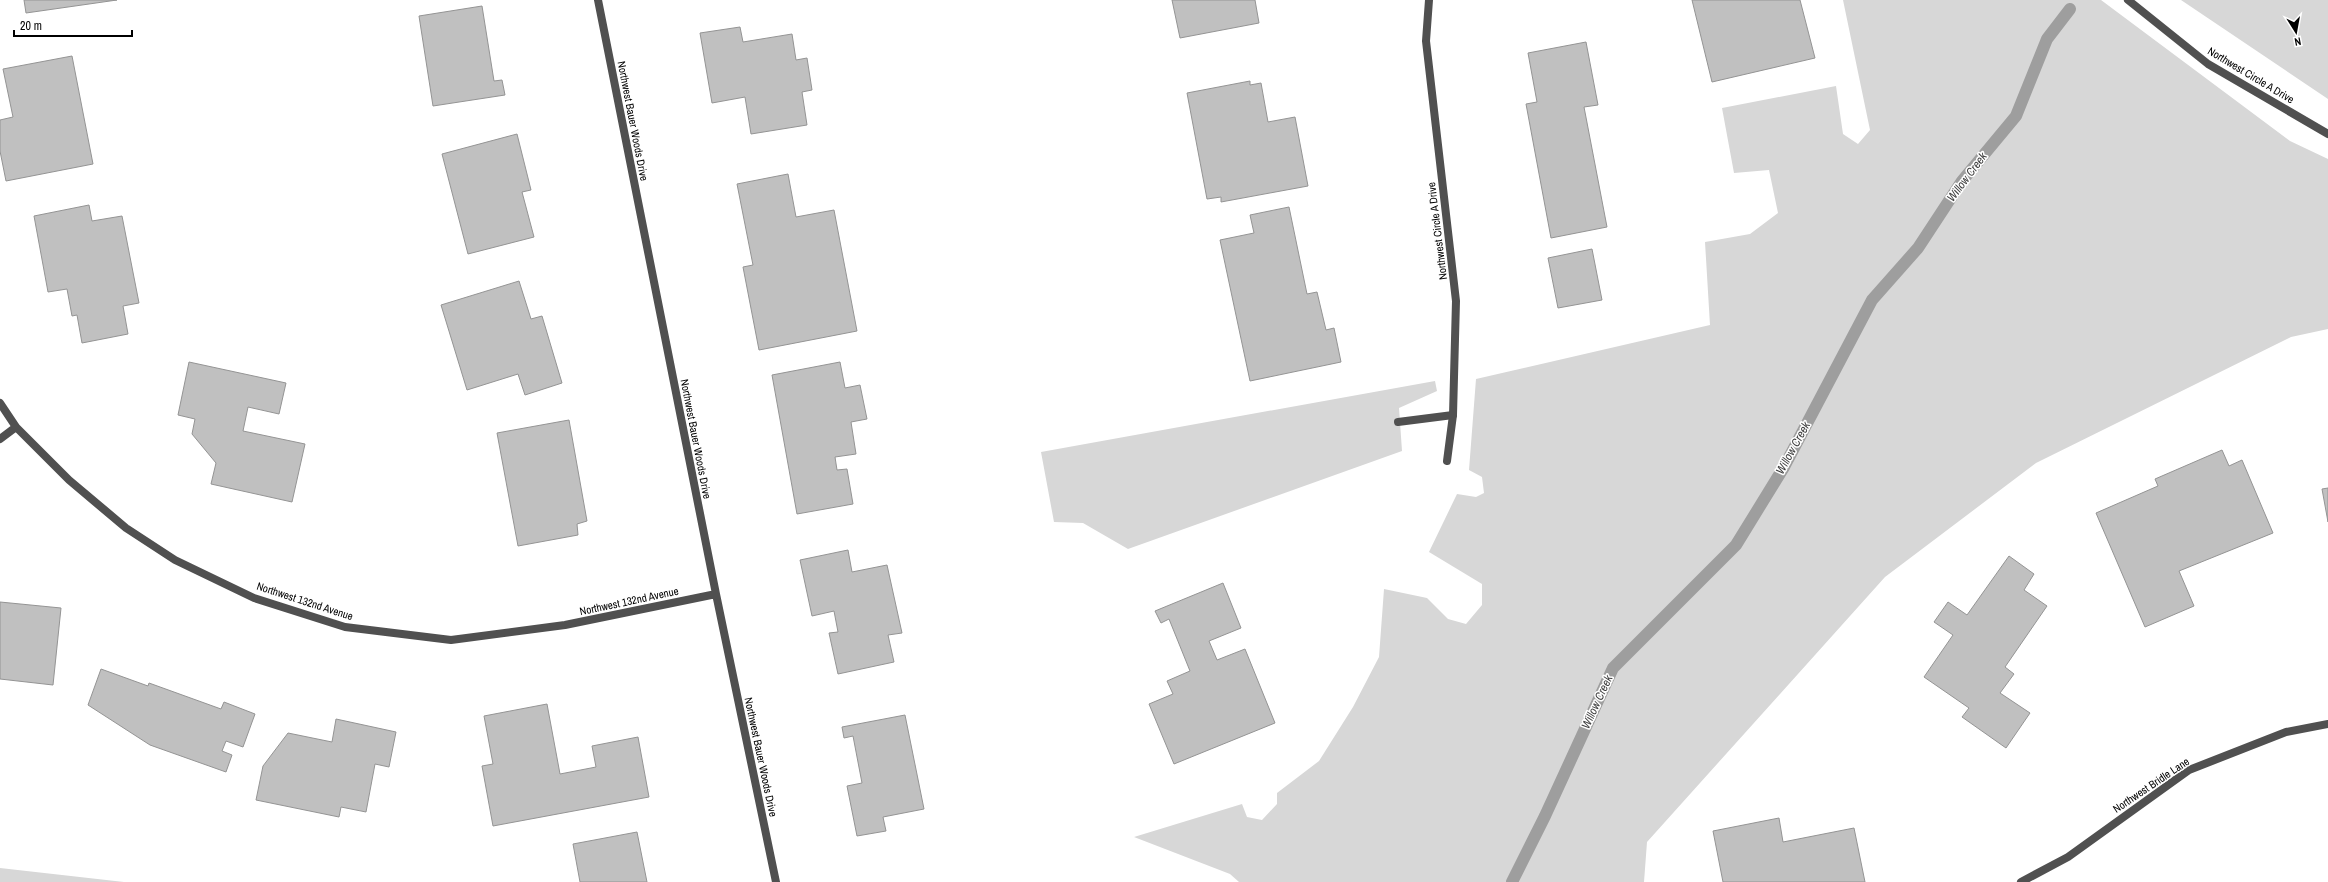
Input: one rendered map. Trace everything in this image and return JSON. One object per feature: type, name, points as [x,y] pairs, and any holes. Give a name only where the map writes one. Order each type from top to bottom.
[{"type":"street","name":"Northwest Bauer Woods Drive","points":[[598,0],[716,594],[776,882]]},
{"type":"street","name":"Northwest Circle A Drive","points":[[1430,0],[1426,41],[1456,301],[1453,415],[1447,460]]},
{"type":"street","name":"Northwest Circle A Drive","points":[[2128,0],[2208,64],[2328,134]]},
{"type":"street","name":"Northwest 132nd Avenue","points":[[0,403],[16,427],[69,480],[120,524],[175,560],[254,598],[345,627],[451,640],[565,625],[716,594]]},
{"type":"street","points":[[1398,422],[1453,415]]},
{"type":"street","points":[[0,439],[16,427]]},
{"type":"street","name":"Northwest Bridle Lane","points":[[2021,882],[2068,857],[2189,770],[2286,732],[2328,724]]},
{"type":"shaded area","points":[[1843,0],[2101,0],[2290,141],[2328,159],[2328,329],[2291,337],[2036,463],[1885,577],[1647,842],[1644,882],[1239,882],[1230,874],[1134,837],[1242,804],[1247,817],[1262,820],[1277,804],[1277,793],[1319,761],[1353,707],[1379,657],[1384,589],[1427,598],[1448,619],[1466,624],[1482,605],[1482,584],[1429,552],[1457,494],[1476,497],[1484,493],[1482,477],[1469,470],[1476,379],[1710,325],[1705,242],[1750,234],[1778,213],[1769,170],[1734,173],[1722,108],[1836,86],[1843,134],[1858,144],[1870,130]]},
{"type":"shaded area","points":[[2181,0],[2328,0],[2328,99]]},
{"type":"shaded area","points":[[1435,381],[1437,391],[1399,408],[1402,451],[1128,549],[1083,523],[1054,522],[1041,452]]},
{"type":"shaded area","points":[[0,868],[124,882],[0,882]]},
{"type":"building","points":[[24,0],[117,0],[26,13]]},
{"type":"building","points":[[1172,0],[1255,0],[1259,23],[1180,38]]},
{"type":"building","points":[[1692,0],[1800,0],[1815,58],[1712,82]]},
{"type":"building","points":[[482,6],[494,81],[502,80],[505,95],[433,106],[419,16]]},
{"type":"building","points":[[740,27],[743,42],[792,34],[796,60],[807,58],[812,90],[802,92],[807,125],[751,134],[745,97],[712,103],[700,33]]},
{"type":"building","points":[[1586,42],[1598,105],[1584,107],[1607,227],[1551,238],[1526,104],[1537,102],[1528,53]]},
{"type":"building","points":[[72,56],[93,164],[6,181],[0,151],[0,120],[13,117],[3,69]]},
{"type":"building","points":[[1250,81],[1250,85],[1261,83],[1268,122],[1295,117],[1308,186],[1221,202],[1221,197],[1207,199],[1187,93]]},
{"type":"building","points":[[517,134],[531,190],[522,192],[534,237],[468,254],[442,154]]},
{"type":"building","points":[[788,174],[796,217],[834,210],[857,331],[759,350],[743,267],[753,265],[737,184]]},
{"type":"building","points":[[89,205],[92,221],[122,216],[139,303],[123,306],[128,334],[82,343],[77,315],[72,316],[67,289],[48,292],[34,216]]},
{"type":"building","points":[[1289,207],[1307,294],[1317,292],[1326,330],[1334,328],[1341,362],[1250,381],[1220,240],[1254,233],[1250,215]]},
{"type":"building","points":[[1592,249],[1602,300],[1558,308],[1548,258]]},
{"type":"building","points":[[519,281],[531,319],[542,316],[562,383],[525,395],[518,374],[467,390],[441,305]]},
{"type":"building","points":[[189,362],[286,383],[279,414],[248,407],[243,431],[305,444],[292,502],[211,484],[216,463],[192,434],[195,419],[178,415]]},
{"type":"building","points":[[840,362],[845,388],[860,385],[867,419],[851,422],[856,454],[835,457],[837,470],[847,469],[853,504],[797,514],[772,375]]},
{"type":"building","points":[[569,420],[587,521],[577,524],[578,535],[518,546],[497,433]]},
{"type":"building","points":[[2222,450],[2229,466],[2242,460],[2273,533],[2179,571],[2194,606],[2145,627],[2096,513],[2158,486],[2155,479]]},
{"type":"building","points":[[2328,488],[2328,522],[2322,489]]},
{"type":"building","points":[[848,550],[852,572],[887,565],[902,633],[888,635],[894,662],[838,674],[829,633],[838,632],[834,611],[812,616],[800,560]]},
{"type":"building","points":[[2009,556],[2034,574],[2024,590],[2047,606],[2005,667],[2014,674],[2000,693],[2030,713],[2006,748],[1962,717],[1969,708],[1924,677],[1953,635],[1934,622],[1948,602],[1967,615]]},
{"type":"building","points":[[1223,583],[1241,628],[1209,641],[1217,660],[1245,649],[1275,723],[1174,764],[1149,704],[1173,694],[1167,681],[1190,671],[1169,619],[1161,623],[1155,611]]},
{"type":"building","points":[[0,602],[61,608],[53,685],[0,679]]},
{"type":"building","points":[[101,669],[148,686],[149,683],[221,709],[224,702],[255,714],[243,747],[226,741],[222,751],[232,755],[226,772],[150,745],[88,705]]},
{"type":"building","points":[[547,704],[560,774],[596,767],[592,746],[638,737],[649,797],[493,826],[482,766],[493,764],[484,716]]},
{"type":"building","points":[[905,715],[924,809],[883,817],[886,831],[857,836],[847,786],[862,783],[853,736],[844,738],[842,727]]},
{"type":"building","points":[[336,719],[396,732],[389,767],[375,764],[366,812],[341,807],[339,817],[256,800],[263,766],[288,733],[332,742]]},
{"type":"building","points":[[1779,818],[1783,842],[1854,828],[1865,882],[1723,882],[1713,831]]},
{"type":"building","points":[[637,832],[647,882],[580,882],[573,844]]},
{"type":"waterway","name":"Willow Creek","points":[[1512,882],[1545,816],[1613,668],[1736,545],[1784,467],[1872,300],[1918,248],[1962,181],[2016,116],[2047,39],[2070,9]]}]
